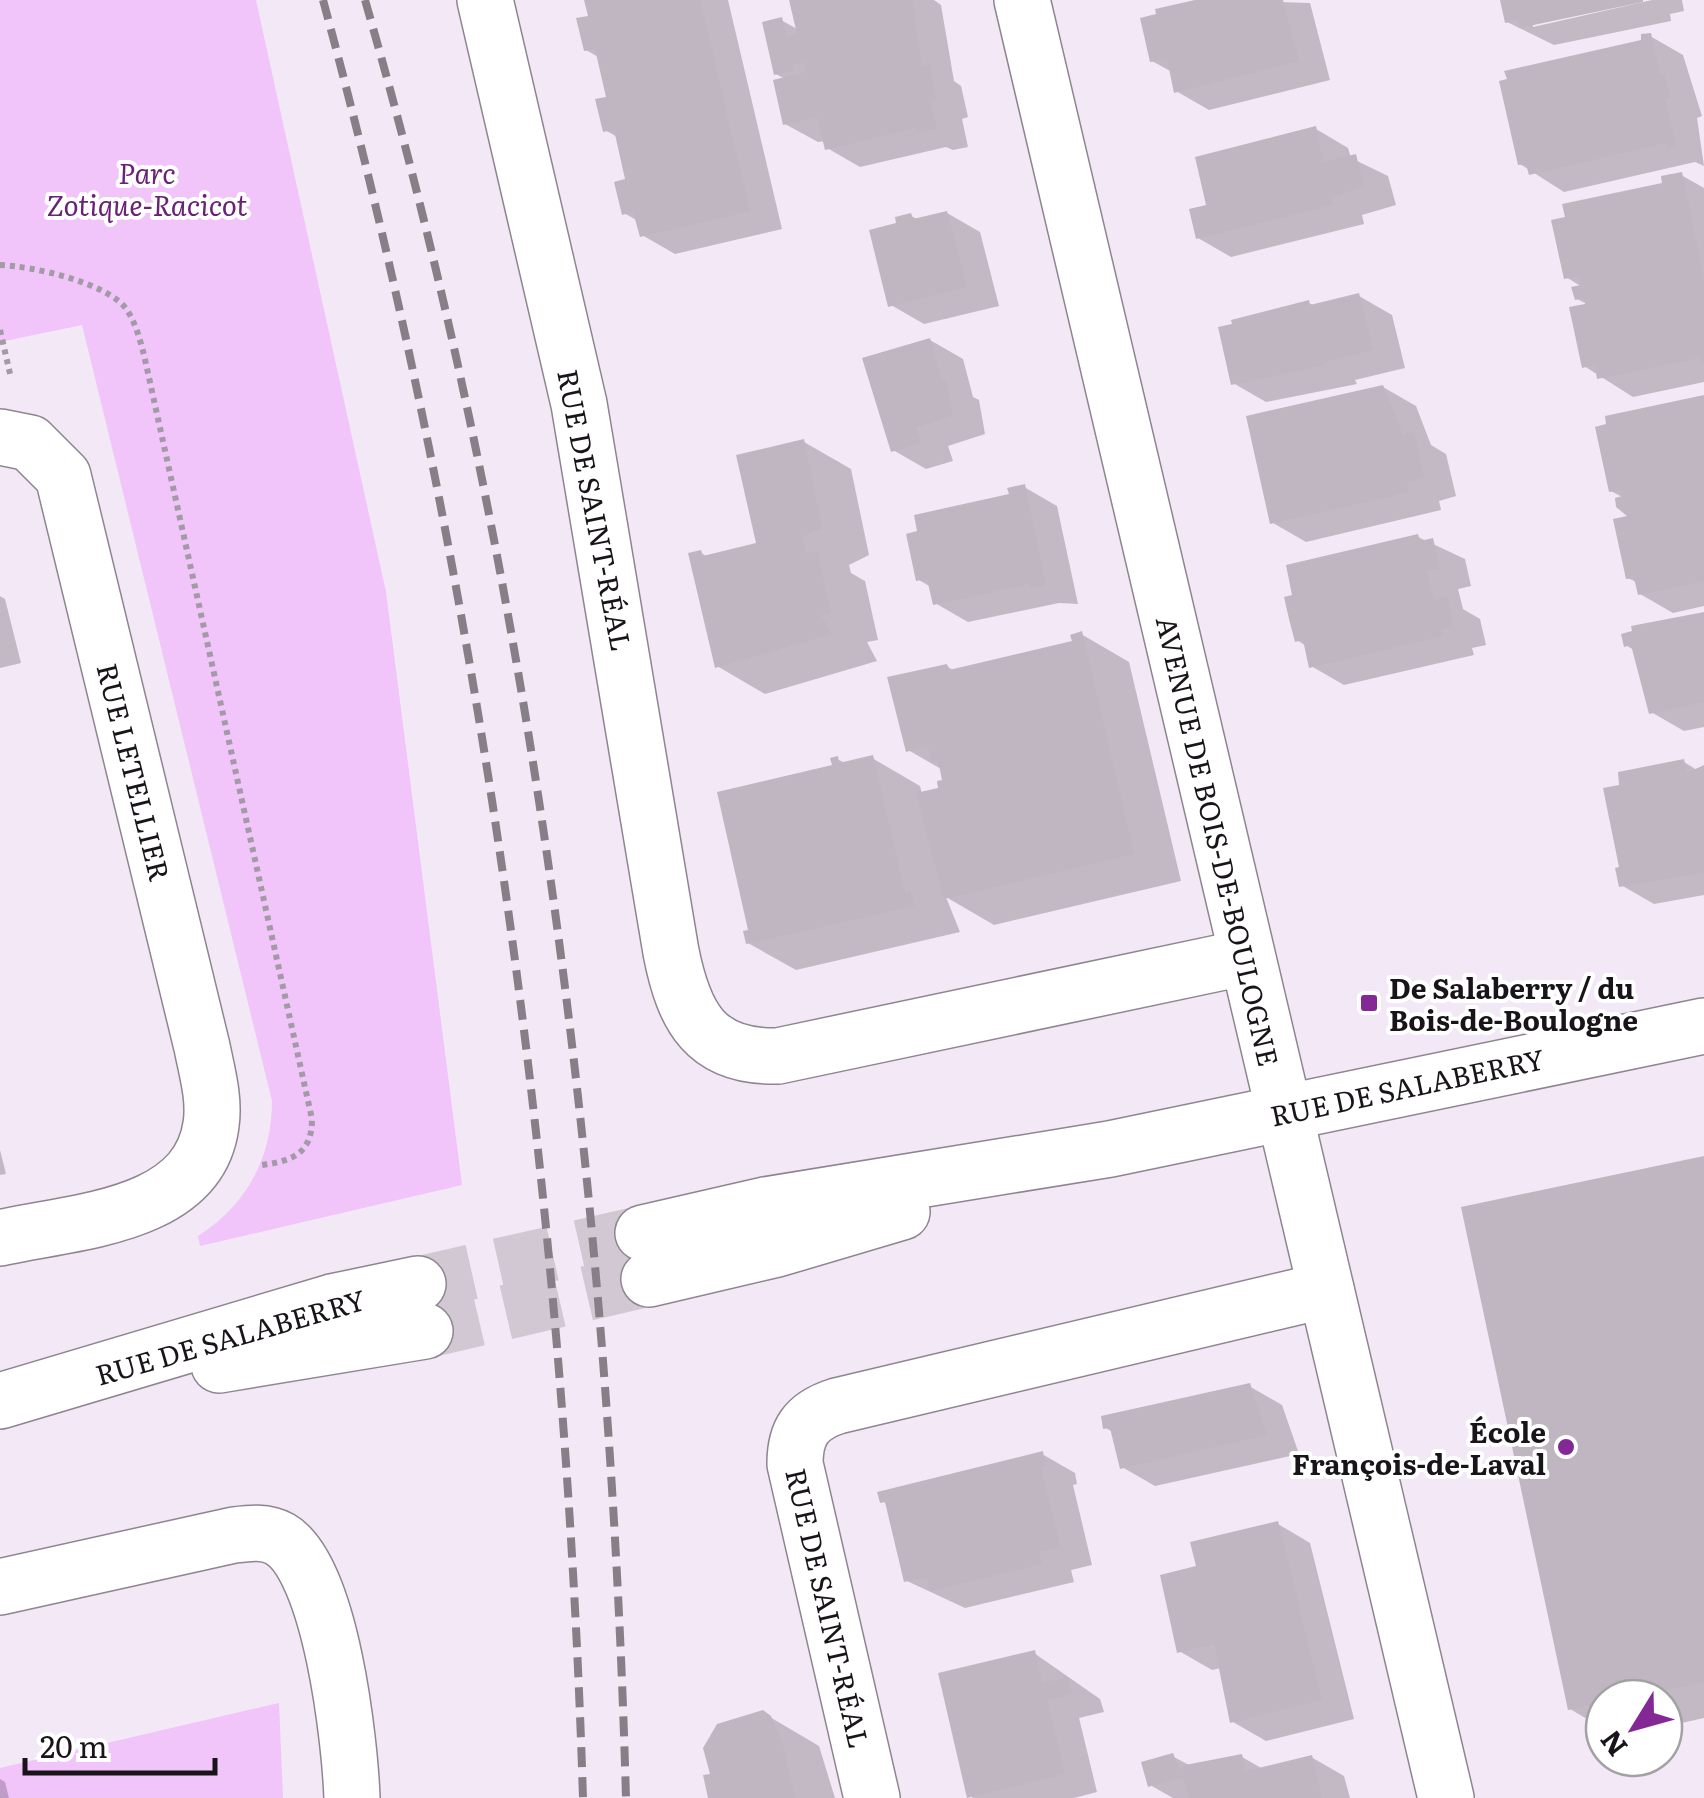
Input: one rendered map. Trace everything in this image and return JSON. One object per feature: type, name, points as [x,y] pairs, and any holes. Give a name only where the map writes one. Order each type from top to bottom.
[{"type":"street","name":"RUE DE SAINT-RÉAL","points":[[485,0],[579,404],[671,952],[680,991],[694,1021],[724,1047],[757,1056],[778,1056],[1247,957]]},
{"type":"street","name":"AVENUE DE BOIS-DE-BOULOGNE","points":[[1022,0],[1446,1798]]},
{"type":"street","name":"RUE LETELLIER","points":[[0,437],[30,443],[43,452],[63,476],[69,494],[202,1047],[212,1110],[206,1145],[188,1178],[156,1200],[0,1238]]},
{"type":"street","name":"RUE DE SALABERRY","points":[[646,1256],[765,1205],[1110,1149],[1704,1026]]},
{"type":"street","name":"RUE DE SAINT-RÉAL","points":[[872,1798],[795,1464],[795,1445],[806,1420],[837,1406],[1326,1290]]},
{"type":"street","name":"RUE DE SALABERRY","points":[[22,1396],[421,1307]]},
{"type":"street","points":[[0,1587],[246,1534],[281,1540],[301,1559],[314,1587],[339,1683],[352,1798]]},
{"type":"path","points":[[0,265],[32,270],[114,296],[131,318],[144,355],[312,1119],[307,1148],[295,1158],[260,1165]]},
{"type":"path","points":[[0,330],[7,358]]},
{"type":"green space","name":"Parc Zotique-Racicot","points":[[0,0],[256,0],[386,592],[462,1185],[200,1246],[198,1236],[230,1210],[253,1179],[267,1142],[272,1101],[82,325],[0,342]]},
{"type":"green space","points":[[279,1703],[283,1798],[0,1798],[0,1768]]},
{"type":"building","points":[[584,0],[700,0],[750,211],[640,237],[633,212],[622,215],[614,182],[625,179],[614,130],[603,132],[595,99],[606,97],[595,49],[584,51],[576,18],[588,16]]},
{"type":"building","points":[[789,0],[912,0],[922,66],[929,64],[937,99],[930,101],[937,128],[917,133],[916,128],[825,150],[817,117],[783,125],[773,80],[806,72],[804,62],[793,65],[793,71],[774,75],[762,22],[782,17],[786,36],[797,34]]},
{"type":"building","points":[[1195,0],[1283,0],[1299,61],[1174,93],[1167,59],[1150,62],[1140,18],[1156,14],[1155,9]]},
{"type":"building","points":[[1500,0],[1643,2],[1519,28],[1518,20],[1505,23]]},
{"type":"building","points":[[1651,33],[1660,75],[1665,73],[1670,97],[1665,99],[1676,147],[1668,149],[1666,143],[1529,175],[1526,164],[1518,165],[1499,81],[1507,79],[1504,71],[1641,40],[1641,34]]},
{"type":"building","points":[[1316,126],[1323,162],[1356,154],[1364,187],[1330,197],[1332,205],[1196,239],[1189,209],[1206,205],[1195,157]]},
{"type":"building","points":[[1682,172],[1704,280],[1704,363],[1698,358],[1597,379],[1595,365],[1582,368],[1569,307],[1585,304],[1584,298],[1575,300],[1571,287],[1581,285],[1580,276],[1564,279],[1551,220],[1565,217],[1562,204],[1662,183],[1661,176]]},
{"type":"building","points":[[947,211],[967,287],[888,307],[869,230],[896,223],[895,217],[911,213],[913,219]]},
{"type":"building","points":[[1359,293],[1373,350],[1324,362],[1325,365],[1231,385],[1218,327],[1232,324],[1231,320],[1309,300],[1310,305]]},
{"type":"building","points":[[930,338],[942,380],[946,379],[953,416],[916,427],[921,443],[891,452],[862,358]]},
{"type":"building","points":[[1383,385],[1403,435],[1414,432],[1424,477],[1407,482],[1409,492],[1270,524],[1246,416]]},
{"type":"building","points":[[1704,395],[1704,581],[1638,595],[1634,578],[1626,579],[1613,519],[1627,516],[1616,507],[1615,498],[1622,496],[1621,490],[1609,492],[1595,427],[1606,424],[1605,416]]},
{"type":"building","points":[[804,439],[822,528],[802,537],[806,554],[817,551],[831,613],[821,615],[832,634],[715,668],[688,553],[701,550],[703,556],[756,543],[736,455]]},
{"type":"building","points":[[1025,484],[1046,585],[1030,588],[1029,584],[933,605],[927,579],[916,581],[906,534],[917,531],[914,515],[1009,494],[1007,488]]},
{"type":"building","points":[[1418,534],[1420,541],[1433,538],[1440,568],[1426,571],[1434,600],[1447,597],[1454,627],[1441,630],[1443,636],[1309,668],[1303,640],[1295,642],[1284,597],[1292,595],[1286,565]]},
{"type":"building","points":[[1704,612],[1704,702],[1649,714],[1631,645],[1624,647],[1621,634],[1632,631],[1631,626]]},
{"type":"building","points":[[1082,631],[1134,854],[944,899],[916,793],[938,788],[937,781],[942,780],[938,760],[931,761],[928,746],[906,752],[887,677],[947,664],[949,670],[1072,641],[1070,635]]},
{"type":"building","points":[[873,755],[905,892],[910,891],[914,906],[746,944],[743,931],[748,930],[717,792],[832,765],[830,758],[838,756],[839,763]]},
{"type":"building","points":[[1684,759],[1687,773],[1704,765],[1704,872],[1619,887],[1615,868],[1619,867],[1603,788],[1619,785],[1618,772]]},
{"type":"building","points":[[1704,1156],[1704,1682],[1684,1686],[1684,1678],[1584,1678],[1584,1707],[1568,1710],[1461,1207]]},
{"type":"building","points":[[1250,1383],[1267,1435],[1120,1469],[1110,1428],[1103,1429],[1101,1416]]},
{"type":"building","points":[[1043,1451],[1045,1466],[1041,1467],[1061,1547],[1039,1552],[1042,1564],[930,1591],[927,1577],[904,1582],[885,1502],[880,1503],[877,1492]]},
{"type":"building","points":[[1278,1521],[1322,1700],[1230,1723],[1214,1644],[1177,1653],[1160,1575],[1196,1566],[1190,1542]]},
{"type":"building","points":[[1035,1650],[1042,1683],[1068,1677],[1072,1694],[1047,1700],[1065,1774],[967,1798],[938,1673]]},
{"type":"building","points":[[763,1710],[771,1716],[783,1745],[795,1798],[708,1798],[703,1775],[710,1774],[703,1748],[717,1724]]},
{"type":"building","points":[[1173,1753],[1180,1770],[1185,1765],[1242,1754],[1246,1771],[1312,1755],[1322,1798],[1188,1798],[1183,1777],[1148,1787],[1141,1762]]},
{"type":"tunnel","points":[[418,1284],[643,1233]]},
{"type":"tunnel","points":[[425,1331],[649,1279]]},
{"type":"railway","points":[[323,0],[379,221],[428,443],[470,667],[506,892],[557,1344],[583,1798]]},
{"type":"railway","points":[[365,0],[424,220],[474,442],[517,665],[552,891],[580,1117],[602,1344],[626,1798]]},
{"type":"place","name":"De Salaberry / du Bois-de-Boulogne","points":[[1369,1003]]},
{"type":"place","name":"École François-de-Laval","points":[[1566,1447]]}]
